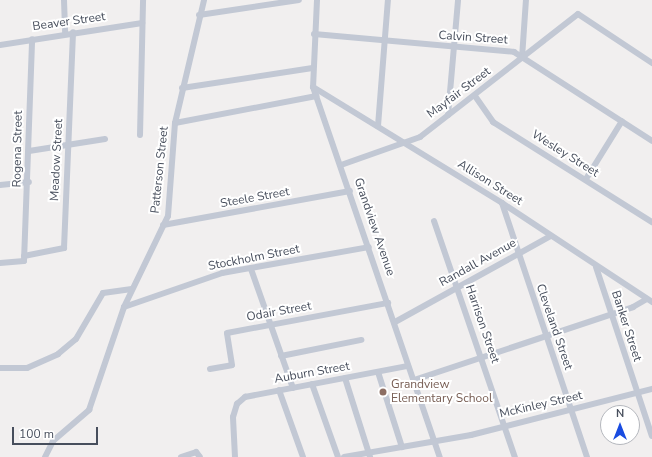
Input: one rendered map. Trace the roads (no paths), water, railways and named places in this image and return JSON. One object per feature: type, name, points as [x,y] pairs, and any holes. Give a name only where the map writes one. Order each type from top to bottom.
[{"type":"street","points":[[64,0],[65,34]]},
{"type":"street","points":[[140,135],[143,0]]},
{"type":"street","name":"Patterson Street","points":[[45,457],[53,441],[89,410],[109,357],[124,307],[163,225],[169,205],[176,122],[182,88],[199,15],[204,0]]},
{"type":"street","points":[[199,15],[299,0]]},
{"type":"street","name":"Grandview Avenue","points":[[318,0],[312,68],[313,86],[440,457]]},
{"type":"street","points":[[378,126],[388,0]]},
{"type":"street","points":[[448,115],[458,0]]},
{"type":"street","points":[[522,58],[526,0]]},
{"type":"street","name":"Mayfair Street","points":[[341,166],[420,137],[475,96],[578,14],[652,63]]},
{"type":"street","name":"Beaver Street","points":[[0,45],[73,32],[142,23]]},
{"type":"street","name":"Meadow Street","points":[[24,258],[64,248],[73,32]]},
{"type":"street","name":"Calvin Street","points":[[314,34],[385,42],[514,52],[652,141]]},
{"type":"street","name":"Rogena Street","points":[[24,258],[29,182],[32,39]]},
{"type":"street","points":[[182,88],[312,68]]},
{"type":"street","name":"Allison Street","points":[[313,86],[502,203],[596,267],[649,300]]},
{"type":"street","points":[[176,122],[316,96]]},
{"type":"street","name":"Wesley Street","points":[[475,96],[493,122],[586,179],[652,222]]},
{"type":"street","points":[[586,179],[622,122]]},
{"type":"street","points":[[30,151],[105,139]]},
{"type":"street","points":[[0,185],[29,182]]},
{"type":"street","name":"Steele Street","points":[[163,225],[350,191]]},
{"type":"street","name":"Cleveland Street","points":[[502,203],[517,253],[572,409],[587,457]]},
{"type":"street","name":"Harrison Street","points":[[434,221],[515,457]]},
{"type":"street","name":"Randall Avenue","points":[[395,322],[456,286],[551,236]]},
{"type":"street","name":"Stockholm Street","points":[[124,307],[222,273],[369,247]]},
{"type":"street","points":[[0,263],[24,258]]},
{"type":"street","name":"Banker Street","points":[[596,267],[636,393],[652,436]]},
{"type":"street","points":[[251,268],[270,326],[293,388]]},
{"type":"street","points":[[0,368],[27,368],[58,354],[76,339],[103,293],[132,289]]},
{"type":"street","points":[[414,380],[611,315],[649,300]]},
{"type":"street","name":"Odair Street","points":[[210,369],[232,365],[227,333],[388,303]]},
{"type":"street","points":[[281,356],[361,340]]},
{"type":"street","name":"Auburn Street","points":[[236,457],[232,417],[237,404],[245,397],[408,366]]},
{"type":"street","points":[[378,372],[402,447]]},
{"type":"street","points":[[345,378],[370,455]]},
{"type":"street","points":[[312,384],[338,457]]},
{"type":"street","name":"McKinley Street","points":[[344,457],[370,455],[434,441],[652,389]]},
{"type":"street","points":[[279,390],[303,457]]},
{"type":"street","points":[[181,457],[196,452],[200,457]]},
{"type":"place","name":"Grandview Elementary School","points":[[383,392]]}]
